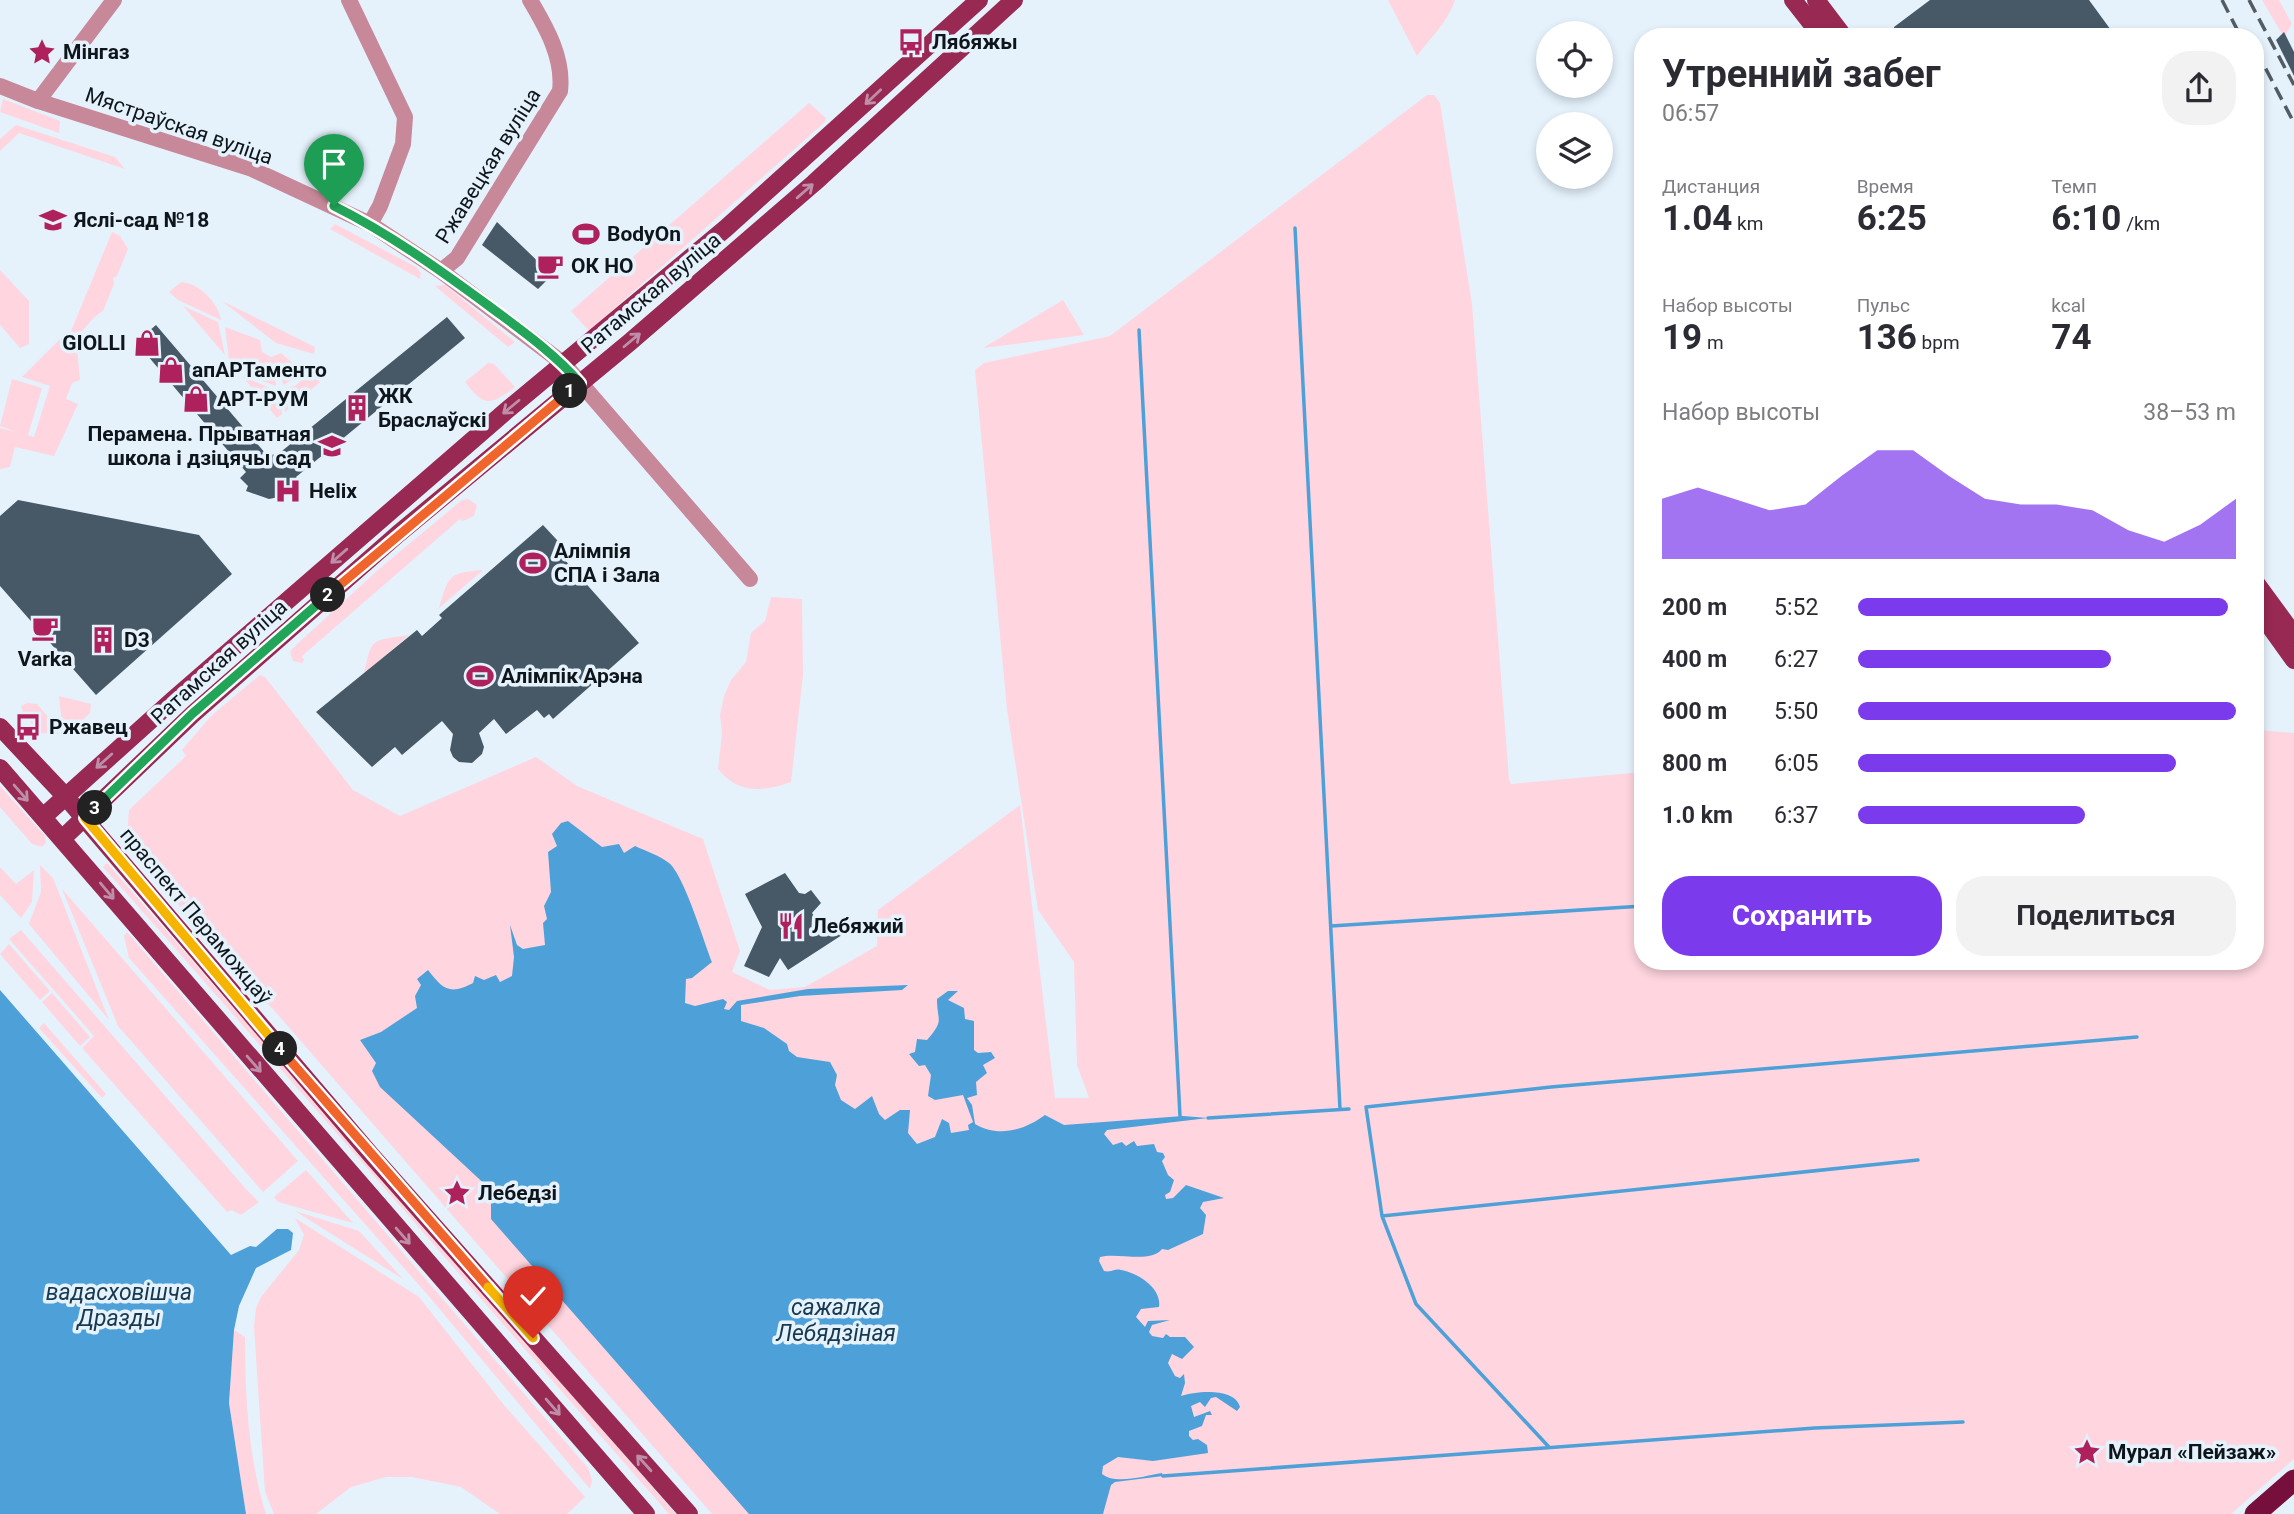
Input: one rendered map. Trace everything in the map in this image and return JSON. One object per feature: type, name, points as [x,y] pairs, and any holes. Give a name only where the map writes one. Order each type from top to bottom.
[{"type":"highway","points":[[2255,1514],[2294,1480]]},
{"type":"main road","name":"Ратамская вуліца","points":[[43,817],[300,589],[706,246],[979,0]]},
{"type":"main road","name":"Ратамская вуліца","points":[[62,839],[192,714],[398,534],[814,183],[1014,0]]},
{"type":"main road","points":[[1793,0],[1815,28]]},
{"type":"main road","points":[[1816,0],[1837,28]]},
{"type":"main road","points":[[2264,594],[2294,635]]},
{"type":"main road","points":[[2264,618],[2292,657]]},
{"type":"main road","name":"праспект Пераможцаў","points":[[0,727],[85,818],[362,1145],[689,1514]]},
{"type":"main road","points":[[0,768],[351,1178],[646,1514]]},
{"type":"street","points":[[38,101],[114,0]]},
{"type":"street","points":[[349,0],[405,117],[402,145],[370,224]]},
{"type":"street","name":"Ржавецкая вуліца","points":[[441,271],[457,258],[560,91],[561,78],[556,55],[530,0]]},
{"type":"street","name":"Мястраўская вуліца","points":[[0,86],[38,101],[251,169],[370,224],[441,271],[564,364],[750,579]]},
{"type":"shaded area","points":[[1388,0],[1455,0],[1444,22],[1417,56]]},
{"type":"shaded area","points":[[2262,0],[2279,0],[2292,24],[2285,35],[2282,34]]},
{"type":"shaded area","points":[[1427,95],[1434,95],[1440,103],[1472,304],[1509,779],[1511,784],[1634,773],[1634,970],[2264,970],[2264,731],[2294,733],[2294,1459],[2231,1514],[712,1514],[279,1016],[127,848],[132,844],[127,836],[129,810],[186,756],[182,750],[211,716],[260,675],[265,677],[353,790],[400,816],[536,757],[577,786],[703,839],[740,951],[732,972],[770,990],[805,987],[877,946],[878,910],[1020,805],[1055,1098],[1089,1098],[1077,1065],[1074,962],[1038,910],[1007,709],[975,370],[984,363],[1110,336]]},
{"type":"shaded area","points":[[3,99],[60,121],[59,133],[0,112]]},
{"type":"shaded area","points":[[809,103],[826,118],[825,122],[589,331],[571,311]]},
{"type":"shaded area","points":[[16,125],[115,157],[125,169],[19,133],[0,151],[0,139]]},
{"type":"shaded area","points":[[335,224],[416,267],[421,273],[420,279],[330,229]]},
{"type":"shaded area","points":[[112,232],[120,236],[128,249],[117,276],[113,278],[114,284],[103,311],[73,339],[69,336]]},
{"type":"shaded area","points":[[0,270],[29,301],[29,344],[20,348],[0,325]]},
{"type":"shaded area","points":[[181,282],[194,286],[207,295],[221,320],[178,300],[169,292]]},
{"type":"shaded area","points":[[445,285],[515,342],[508,347],[435,286]]},
{"type":"shaded area","points":[[1063,300],[1084,335],[983,348]]},
{"type":"shaded area","points":[[222,301],[315,347],[314,354],[276,343]]},
{"type":"shaded area","points":[[183,306],[218,322],[225,355]]},
{"type":"shaded area","points":[[225,327],[260,340],[262,352],[271,357],[281,353],[303,372],[284,385],[279,376],[275,376],[276,386],[252,377],[237,368],[248,363],[245,359],[234,365],[229,360]]},
{"type":"shaded area","points":[[61,338],[77,348],[80,380],[72,383],[66,399],[78,404],[54,456],[15,447],[10,467],[0,469],[0,428],[16,432],[0,426],[12,379],[42,388],[28,435],[34,437],[50,386],[22,377]]},
{"type":"shaded area","points":[[488,363],[494,364],[515,387],[500,398],[488,401],[477,396],[465,382]]},
{"type":"shaded area","points":[[308,374],[320,382],[285,412],[284,388],[295,386]]},
{"type":"shaded area","points":[[242,376],[279,392],[282,414],[277,418]]},
{"type":"shaded area","points":[[468,499],[477,505],[474,516],[463,521],[460,519],[302,656],[302,663],[293,661],[290,652],[293,648],[379,569],[462,500]]},
{"type":"shaded area","points":[[483,570],[439,608],[452,578]]},
{"type":"shaded area","points":[[771,597],[802,599],[803,675],[791,782],[771,788],[751,789],[734,783],[718,769],[722,734],[720,715],[731,680],[746,662],[751,633],[765,621]]},
{"type":"shaded area","points":[[409,635],[364,674],[369,653],[376,642]]},
{"type":"shaded area","points":[[59,696],[91,704],[90,713],[75,727],[62,724]]},
{"type":"shaded area","points":[[27,703],[37,704],[58,729],[58,734],[40,733],[24,715],[21,706]]},
{"type":"shaded area","points":[[0,786],[45,836],[46,843],[42,847],[32,844],[0,807]]},
{"type":"shaded area","points":[[107,863],[676,1514],[669,1514],[103,867]]},
{"type":"shaded area","points":[[40,865],[53,878],[109,1020],[29,924],[41,892]]},
{"type":"shaded area","points":[[0,867],[16,884],[34,870],[32,902],[21,918],[0,895]]},
{"type":"shaded area","points":[[62,889],[298,1161],[263,1192],[118,1026]]},
{"type":"shaded area","points":[[21,930],[259,1202],[241,1215],[232,1210],[227,1212],[82,1048],[94,1036],[9,939]]},
{"type":"shaded area","points":[[127,932],[588,1468],[592,1480],[590,1489],[427,1294],[129,958],[124,936]]},
{"type":"shaded area","points":[[9,944],[50,991],[40,1000],[0,954]]},
{"type":"shaded area","points":[[52,993],[90,1037],[80,1046],[42,1002]]},
{"type":"shaded area","points":[[44,1023],[106,1094],[102,1098],[39,1028]]},
{"type":"shaded area","points":[[306,1170],[353,1223],[278,1202],[274,1197]]},
{"type":"shaded area","points":[[295,1211],[359,1231],[403,1279]]},
{"type":"shaded area","points":[[295,1218],[419,1297],[504,1405],[585,1497],[567,1514],[500,1514],[461,1487],[412,1477],[386,1477],[351,1487],[316,1514],[274,1514],[265,1492],[254,1327],[256,1308],[261,1297],[299,1250],[304,1235]]},
{"type":"shaded area","points":[[234,1330],[245,1337],[249,1426],[255,1471],[266,1514],[246,1514],[229,1403]]},
{"type":"water","name":"сажалка Лебядзіная","points":[[568,821],[602,847],[619,844],[624,853],[635,846],[665,860],[675,870],[687,894],[712,962],[692,978],[686,979],[685,1003],[695,1006],[723,999],[727,1002],[724,1009],[729,1010],[737,1001],[808,989],[908,985],[902,990],[800,996],[741,1005],[741,1021],[764,1028],[787,1044],[789,1051],[797,1057],[830,1062],[837,1075],[835,1085],[841,1100],[855,1109],[872,1096],[879,1114],[885,1120],[900,1110],[910,1110],[908,1133],[917,1144],[935,1137],[942,1119],[949,1123],[951,1133],[969,1130],[968,1125],[973,1122],[963,1095],[935,1100],[928,1096],[931,1075],[925,1065],[919,1066],[909,1054],[915,1052],[917,1039],[927,1040],[936,1028],[939,1020],[937,999],[948,991],[958,991],[948,1000],[964,1008],[965,1019],[974,1021],[974,1050],[978,1053],[991,1052],[995,1058],[983,1065],[987,1073],[976,1082],[977,1095],[967,1098],[972,1105],[975,1124],[993,1131],[1002,1131],[1029,1125],[1045,1115],[1064,1125],[1183,1116],[1208,1118],[1107,1130],[1104,1134],[1113,1145],[1122,1142],[1126,1146],[1134,1141],[1137,1146],[1154,1144],[1157,1152],[1163,1153],[1165,1157],[1162,1161],[1168,1175],[1174,1180],[1170,1192],[1165,1195],[1166,1199],[1173,1198],[1186,1185],[1224,1198],[1203,1202],[1200,1208],[1206,1215],[1203,1234],[1150,1256],[1107,1256],[1100,1257],[1099,1261],[1104,1271],[1128,1272],[1148,1282],[1153,1288],[1159,1300],[1159,1307],[1141,1309],[1136,1317],[1145,1327],[1148,1321],[1170,1320],[1152,1325],[1149,1332],[1152,1336],[1163,1338],[1166,1334],[1170,1337],[1185,1337],[1194,1347],[1182,1359],[1172,1354],[1168,1363],[1175,1376],[1180,1378],[1184,1374],[1185,1383],[1181,1396],[1214,1392],[1231,1396],[1237,1401],[1240,1407],[1237,1411],[1216,1397],[1211,1398],[1205,1407],[1200,1402],[1191,1406],[1194,1417],[1210,1411],[1212,1415],[1206,1415],[1202,1426],[1189,1431],[1193,1440],[1198,1439],[1207,1445],[1208,1453],[1153,1461],[1118,1457],[1103,1466],[1102,1474],[1115,1479],[1162,1473],[1163,1476],[1115,1482],[1111,1485],[1103,1514],[749,1514],[491,1219],[491,1190],[380,1087],[372,1071],[376,1063],[360,1040],[381,1032],[417,1008],[415,996],[421,985],[417,979],[428,970],[442,985],[452,989],[473,983],[475,976],[484,980],[496,975],[500,982],[512,976],[514,957],[510,925],[517,945],[523,949],[545,945],[543,923],[547,919],[544,906],[551,892],[548,852],[557,846],[552,834],[561,823]]},
{"type":"water","name":"вадасховішча Дразды","points":[[0,990],[231,1255],[250,1246],[256,1247],[277,1229],[288,1229],[293,1233],[291,1250],[256,1268],[239,1306],[234,1330],[229,1403],[246,1514],[0,1514]]},
{"type":"building","points":[[1930,0],[2089,0],[2109,28],[1894,28]]},
{"type":"building","points":[[2284,32],[2294,52],[2294,76],[2276,40]]},
{"type":"building","points":[[497,222],[552,275],[538,289],[482,245]]},
{"type":"building","name":"ЖК Браслаўскі","points":[[447,317],[465,338],[296,477],[300,484],[291,489],[294,494],[269,499],[246,491],[248,486],[240,478],[246,472],[136,342],[156,325],[266,454],[277,455]]},
{"type":"building","name":"D3","points":[[18,500],[199,535],[232,574],[96,695],[0,586],[0,516]]},
{"type":"building","name":"Алімпік Арэна","points":[[543,525],[570,554],[564,559],[639,643],[553,719],[549,714],[544,718],[537,710],[506,734],[494,719],[479,733],[484,747],[482,754],[472,763],[459,762],[453,757],[450,750],[453,734],[442,721],[402,755],[395,747],[372,767],[316,712],[417,630],[422,636],[442,618],[439,615]]},
{"type":"building","name":"Лебяжий","points":[[785,873],[799,893],[805,894],[811,890],[821,903],[812,913],[822,927],[832,920],[842,935],[788,970],[780,958],[769,977],[744,966],[762,927],[745,894]]},
{"type":"waterway","points":[[1295,228],[1340,1109]]},
{"type":"waterway","points":[[1139,330],[1180,1116]]},
{"type":"waterway","points":[[1331,926],[1634,907]]},
{"type":"waterway","points":[[1548,1446],[1416,1304],[1382,1216],[1366,1107],[1551,1087],[2137,1037]]},
{"type":"waterway","points":[[1208,1118],[1349,1109]]},
{"type":"waterway","points":[[1382,1216],[1918,1160]]},
{"type":"waterway","points":[[1163,1476],[1815,1428],[1963,1422]]},
{"type":"railway","points":[[2222,0],[2236,28]]},
{"type":"railway","points":[[2249,0],[2264,28]]},
{"type":"railway","points":[[2264,28],[2294,85]]},
{"type":"railway","points":[[2264,65],[2294,123]]},
{"type":"place","name":"Лябяжы","points":[[911,42]]},
{"type":"place","name":"Мінгаз","points":[[42,52]]},
{"type":"place","name":"Яслі-сад №18","points":[[53,220]]},
{"type":"place","name":"BodyOn","points":[[586,234]]},
{"type":"place","name":"ОК НО","points":[[550,266]]},
{"type":"place","name":"GIOLLI","points":[[147,343]]},
{"type":"place","name":"апАРТаменто","points":[[171,370]]},
{"type":"place","name":"АРТ-РУМ","points":[[196,399]]},
{"type":"place","name":"ЖК Браслаўскі","points":[[357,408]]},
{"type":"place","name":"Перамена. Прыватная школа і дзіцячы сад","points":[[332,446]]},
{"type":"place","name":"Helix","points":[[288,491]]},
{"type":"place","name":"Алімпія СПА і Зала","points":[[533,563]]},
{"type":"place","name":"Varka","points":[[45,628]]},
{"type":"place","name":"D3","points":[[103,640]]},
{"type":"place","name":"Алімпік Арэна","points":[[480,676]]},
{"type":"place","name":"Ржавец","points":[[28,727]]},
{"type":"place","name":"Лебяжий","points":[[791,926]]},
{"type":"place","name":"Лебедзі","points":[[457,1193]]},
{"type":"place","name":"Мурал «Пейзаж»","points":[[2087,1452]]},
{"type":"route","points":[[334,206],[370,224],[441,271],[533,339],[564,364],[580,383],[463,478],[192,714],[85,818],[203,961],[533,1338]]}]
